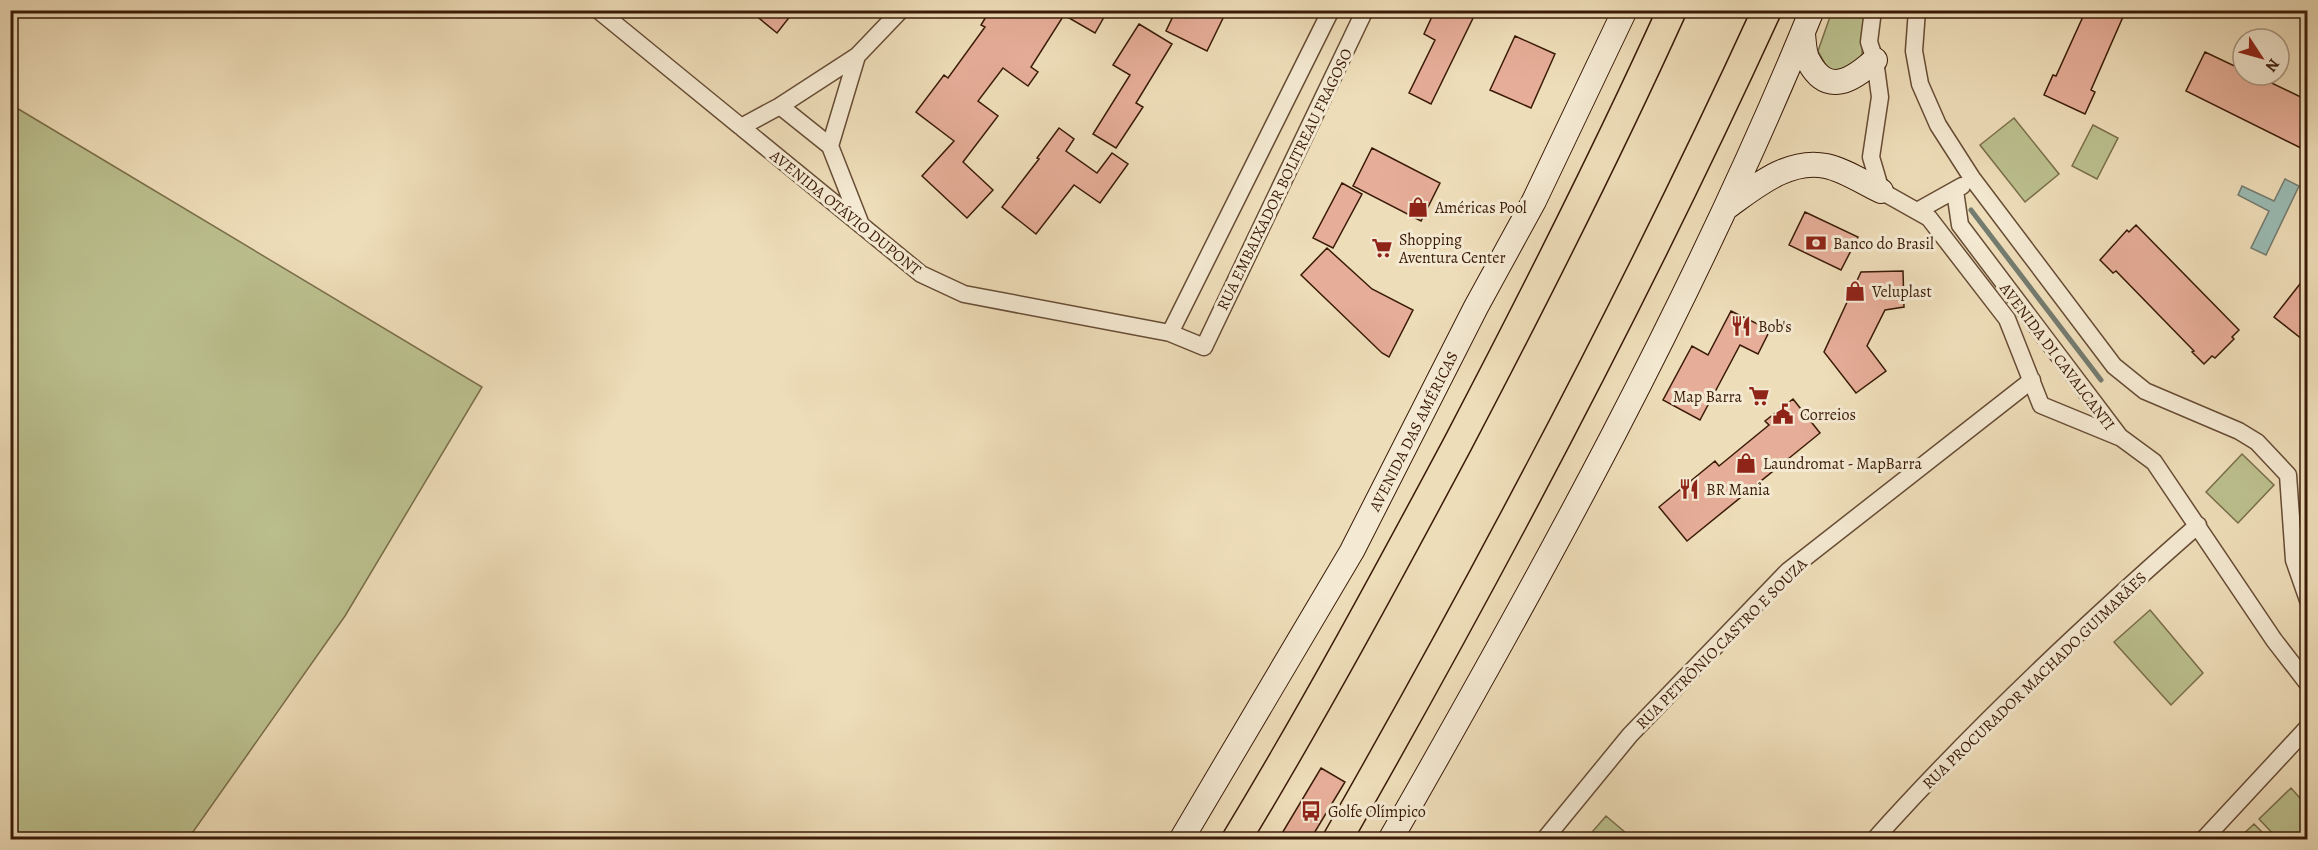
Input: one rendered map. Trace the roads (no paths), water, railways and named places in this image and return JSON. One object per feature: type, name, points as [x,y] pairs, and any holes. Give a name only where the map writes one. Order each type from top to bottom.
[{"type":"highway","points":[[1236,840],[1328,684],[1534,300],[1614,140],[1672,10]]},
{"type":"highway","points":[[1337,840],[1546,462],[1656,246],[1767,10]]},
{"type":"main road","name":"AVENIDA DAS AMÉRICAS","points":[[1181,840],[1352,550],[1476,307],[1534,201],[1625,10]]},
{"type":"main road","points":[[1390,840],[1604,449],[1725,208],[1812,10]]},
{"type":"main road","points":[[1803,34],[1808,61],[1824,77],[1834,82],[1846,82],[1856,77],[1875,60]]},
{"type":"main road","points":[[1725,208],[1763,182],[1797,166],[1810,164],[1828,166],[1881,190]]},
{"type":"street","name":"AVENIDA OTÁVIO DUPONT","points":[[598,10],[921,274],[964,294],[1170,333],[1204,347]]},
{"type":"street","points":[[741,127],[780,106],[857,56],[900,10]]},
{"type":"street","name":"RUA EMBAIXADOR BOLITREAU FRAGOSO","points":[[1170,333],[1331,10]]},
{"type":"street","name":"RUA EMBAIXADOR BOLITREAU FRAGOSO","points":[[1204,347],[1365,10]]},
{"type":"street","points":[[1873,10],[1869,42],[1875,60],[1880,97],[1871,157],[1881,190]]},
{"type":"street","points":[[1917,10],[1914,51],[1920,84],[1938,125],[1972,178],[2118,370],[2145,391],[2189,409],[2257,442],[2288,475],[2294,560],[2307,600]]},
{"type":"street","points":[[830,146],[857,56]]},
{"type":"street","points":[[780,106],[830,146],[861,226]]},
{"type":"street","points":[[1919,210],[1955,191],[1972,178]]},
{"type":"street","name":"AVENIDA DI CAVALCANTI","points":[[1881,190],[1919,210],[1929,218],[2007,318],[2042,405],[2120,438],[2154,462],[2274,640],[2307,684]]},
{"type":"street","name":"AVENIDA DI CAVALCANTI","points":[[1955,191],[1960,225],[2120,438]]},
{"type":"street","name":"RUA PETRÔNIO CASTRO E SOUZA","points":[[1544,840],[1630,735],[1788,571],[2032,380]]},
{"type":"street","name":"RUA PROCURADOR MACHADO GUIMARÃES","points":[[1874,840],[2016,695],[2134,581],[2198,525]]},
{"type":"street","points":[[2203,840],[2307,727]]},
{"type":"water","points":[[2285,179],[2299,186],[2266,255],[2251,248],[2269,211],[2238,195],[2242,186],[2274,201]]},
{"type":"waterway","points":[[1971,210],[2101,380]]},
{"type":"place","name":"Américas Pool","points":[[1418,207]]},
{"type":"place","name":"Banco do Brasil","points":[[1816,243]]},
{"type":"place","name":"Shopping Aventura Center","points":[[1382,248]]},
{"type":"place","name":"Veluplast","points":[[1855,291]]},
{"type":"place","name":"Bob's","points":[[1741,326]]},
{"type":"place","name":"Map Barra","points":[[1759,396]]},
{"type":"place","name":"Correios","points":[[1783,414]]},
{"type":"place","name":"Laundromat - MapBarra","points":[[1746,463]]},
{"type":"place","name":"BR Mania","points":[[1689,489]]},
{"type":"place","name":"Golfe Olímpico","points":[[1311,811]]}]
